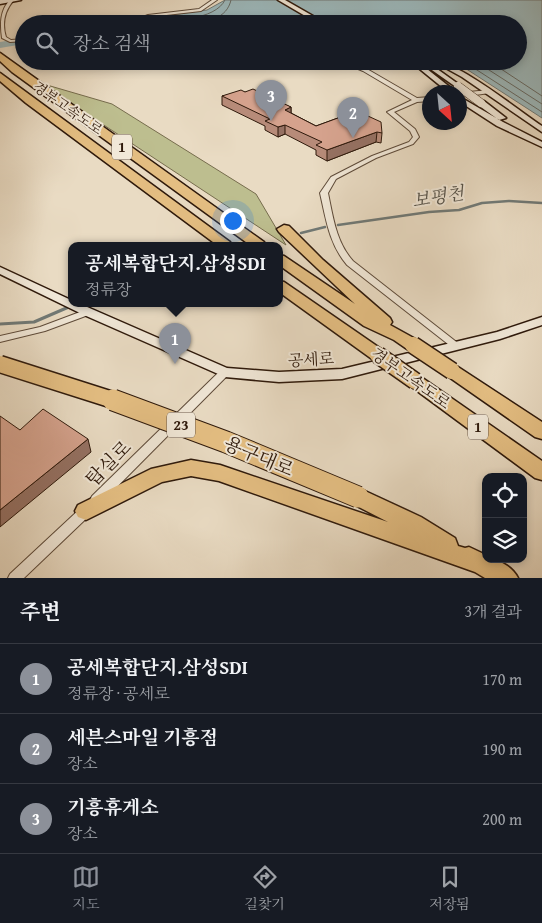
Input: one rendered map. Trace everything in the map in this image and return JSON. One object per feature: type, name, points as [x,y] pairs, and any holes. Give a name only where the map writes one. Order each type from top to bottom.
[{"type":"highway","points":[[0,56],[15,65]]},
{"type":"highway","name":"경부고속도로","points":[[0,56],[15,70],[255,242]]},
{"type":"highway","points":[[24,70],[34,76]]},
{"type":"highway","name":"경부고속도로","points":[[0,76],[29,101],[221,242]]},
{"type":"highway","points":[[290,232],[406,341]]},
{"type":"highway","name":"경부고속도로","points":[[283,262],[370,322],[406,341],[542,432]]},
{"type":"highway","name":"경부고속도로","points":[[283,288],[542,472]]},
{"type":"highway","name":"용구대로","points":[[0,364],[80,389],[220,440],[358,497],[413,524],[506,578]]},
{"type":"highway","points":[[86,511],[158,474],[191,468],[220,473],[478,563]]},
{"type":"main road","points":[[0,2],[18,0]]},
{"type":"main road","points":[[281,0],[308,15]]},
{"type":"main road","points":[[425,70],[443,85]]},
{"type":"main road","points":[[434,70],[481,103],[542,140]]},
{"type":"main road","points":[[453,70],[542,130]]},
{"type":"main road","points":[[467,102],[500,124],[542,145]]},
{"type":"main road","name":"공세로","points":[[0,270],[68,303]]},
{"type":"main road","name":"공세로","points":[[76,307],[225,372],[279,378],[342,374],[500,335],[542,322]]},
{"type":"street","points":[[157,15],[200,10],[214,0]]},
{"type":"street","points":[[11,1],[1,18],[1,32],[4,38],[10,41],[15,41]]},
{"type":"street","points":[[366,70],[416,100]]},
{"type":"street","points":[[467,96],[488,92]]},
{"type":"street","points":[[422,100],[416,100],[390,112],[413,130],[416,137],[411,143],[374,157],[333,178],[324,193],[336,246],[341,254],[456,346]]},
{"type":"street","points":[[0,340],[42,329],[85,311]]},
{"type":"street","name":"탑실로","points":[[15,578],[86,511],[225,372]]},
{"type":"green space","points":[[40,83],[112,104],[256,194],[286,245]]},
{"type":"water","points":[[225,0],[542,0],[542,118],[468,70],[527,70],[527,15],[171,15],[207,10]]},
{"type":"building","points":[[253,89],[291,107],[285,110],[316,126],[357,111],[381,122],[382,133],[377,132],[327,150],[316,145],[322,142],[285,125],[278,127],[265,121],[270,119],[222,96],[241,90],[245,92]]},
{"type":"building","points":[[43,409],[88,439],[0,510],[0,416],[20,430]]},
{"type":"waterway","points":[[0,45],[15,42]]},
{"type":"waterway","name":"보평천","points":[[338,225],[429,212],[459,210],[482,203],[509,201],[542,203]]},
{"type":"waterway","name":"보평천","points":[[301,233],[325,227]]},
{"type":"waterway","name":"보평천","points":[[0,324],[34,322],[69,307]]},
{"type":"place","name":"기흥휴게소","points":[[271,121]]},
{"type":"place","name":"세븐스마일 기흥점","points":[[353,138]]},
{"type":"place","name":"공세복합단지.삼성SDI","points":[[175,364]]}]
